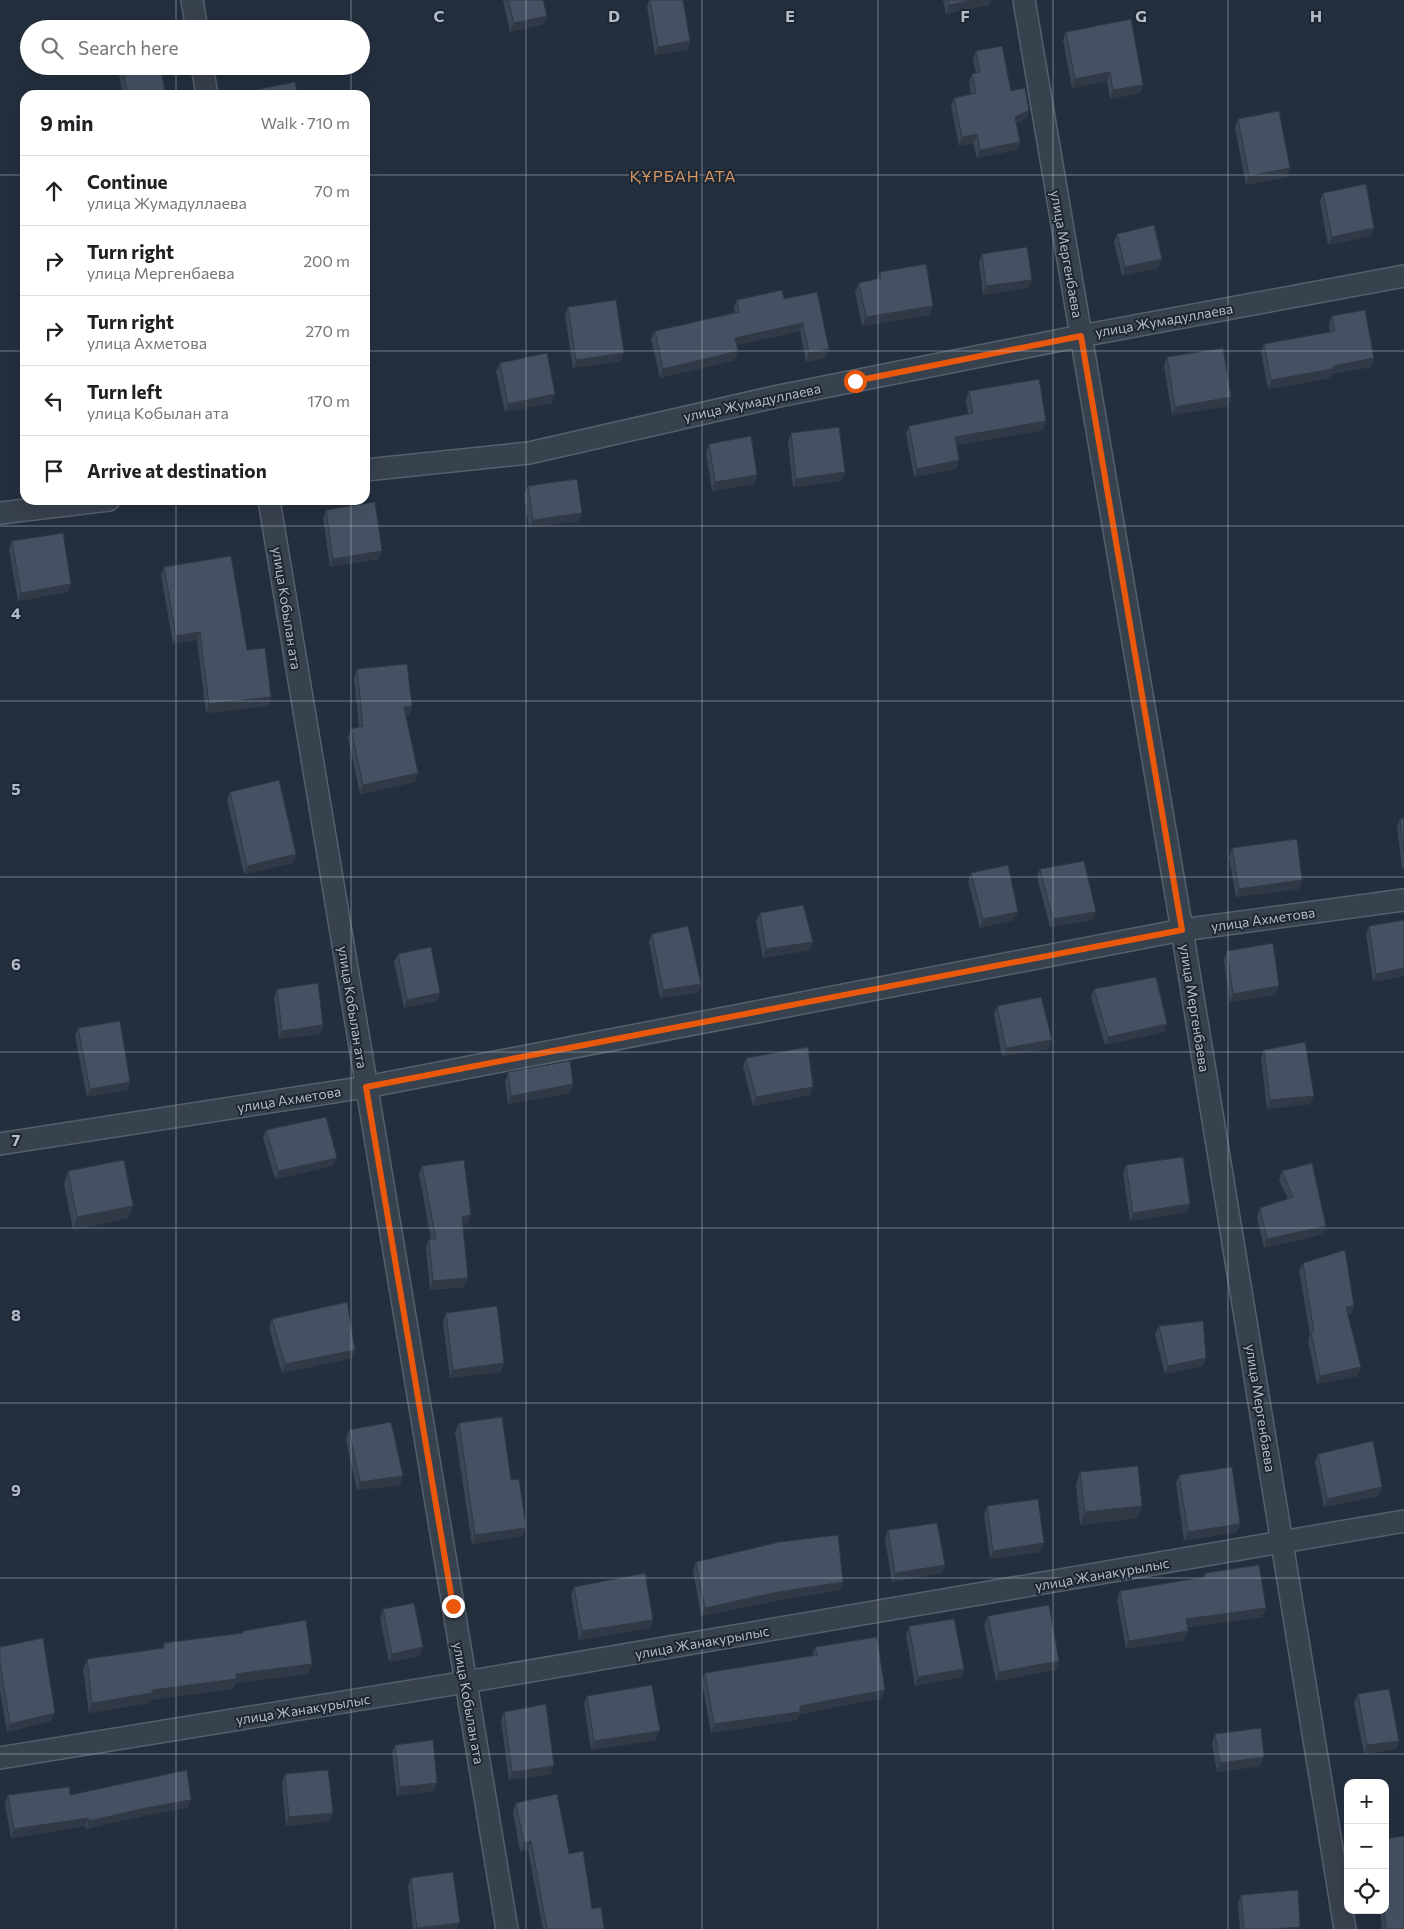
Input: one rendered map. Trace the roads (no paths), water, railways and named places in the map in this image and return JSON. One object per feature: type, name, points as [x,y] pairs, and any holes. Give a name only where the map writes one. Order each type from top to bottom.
[{"type":"street","points":[[192,0],[195,20]]},
{"type":"street","name":"улица Мергенбаева","points":[[1024,0],[1182,930],[1345,1929]]},
{"type":"street","points":[[204,75],[206,90]]},
{"type":"street","name":"улица Жумадуллаева","points":[[370,469],[529,453],[779,396],[1081,336],[1404,276]]},
{"type":"street","points":[[0,513],[67,505]]},
{"type":"street","name":"улица Кобылан ата","points":[[270,505],[507,1929]]},
{"type":"street","name":"улица Ахметова","points":[[0,1144],[366,1087],[1182,930],[1404,900]]},
{"type":"street","name":"улица Жанакурылыс","points":[[0,1758],[466,1682],[1404,1522]]},
{"type":"district","name":"ҚҰРБАН АТА","points":[[683,175]]}]
